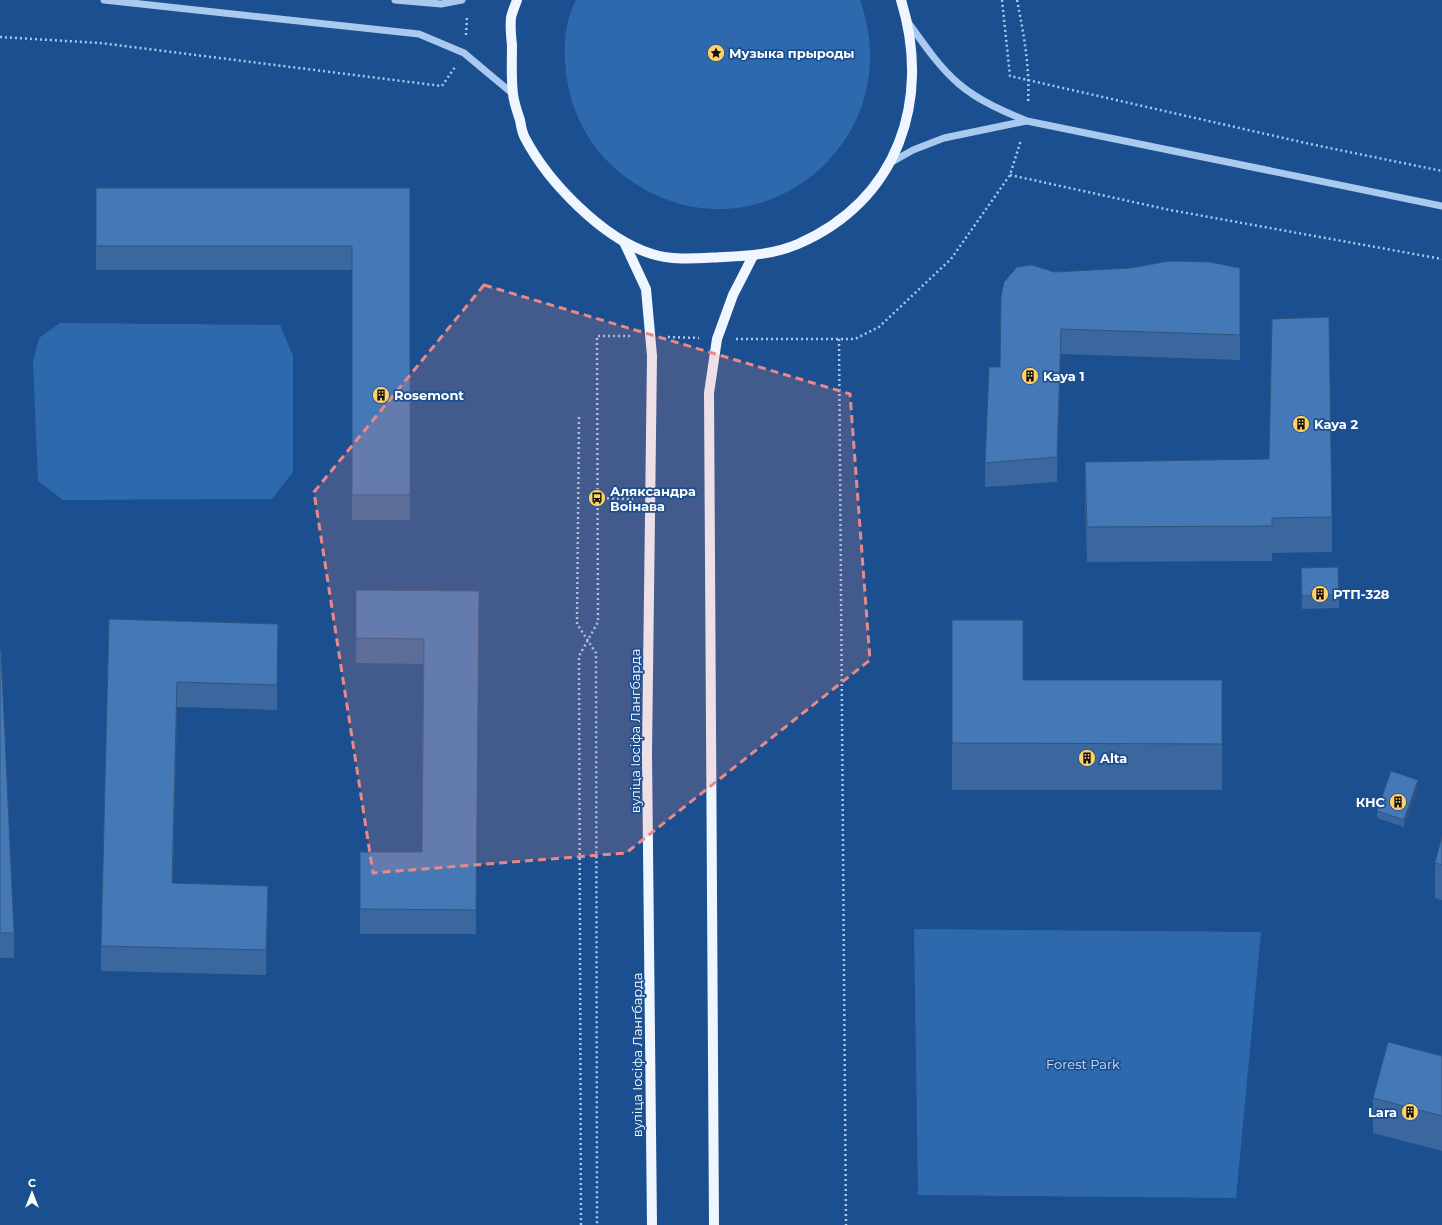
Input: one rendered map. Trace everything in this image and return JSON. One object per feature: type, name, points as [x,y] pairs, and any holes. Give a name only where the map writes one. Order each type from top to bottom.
[{"type":"main road","points":[[517,0],[511,19],[513,94],[524,137],[548,173],[579,208],[624,242],[652,254],[687,259],[753,256],[797,245],[834,226],[872,189],[890,163],[902,137],[909,109],[913,80],[913,50],[908,22],[901,0]]},
{"type":"main road","name":"вуліца Іосіфа Лангбарда","points":[[624,242],[646,289],[652,356],[648,753],[652,1225]]},
{"type":"main road","points":[[714,1225],[709,393],[717,339],[733,295],[753,256]]},
{"type":"street","points":[[104,0],[419,34],[464,53],[513,94]]},
{"type":"street","points":[[395,0],[441,4],[462,0]]},
{"type":"street","points":[[908,22],[934,57],[959,84],[990,105],[1027,121],[1442,206]]},
{"type":"street","points":[[890,163],[913,150],[944,138],[1027,121]]},
{"type":"path","points":[[1002,0],[1010,76],[1310,144],[1442,171]]},
{"type":"path","points":[[879,327],[951,259],[1010,175],[1027,121],[1029,80],[1026,45],[1017,0]]},
{"type":"path","points":[[0,37],[100,44],[442,86],[464,53],[468,15]]},
{"type":"path","points":[[1010,175],[1170,210],[1442,259]]},
{"type":"path","points":[[581,1225],[579,656],[598,622],[597,336]]},
{"type":"path","points":[[839,339],[846,1225]]},
{"type":"path","points":[[579,417],[576,624],[596,653],[597,1225]]},
{"type":"path","points":[[597,498],[650,499]]},
{"type":"highlighted area","points":[[484,285],[850,394],[870,660],[626,853],[373,873],[314,492]]},
{"type":"green space","points":[[576,0],[860,0],[870,53],[863,102],[842,144],[810,178],[769,200],[723,209],[675,202],[627,178],[617,170],[599,152],[579,119],[570,95],[565,59],[568,22]]},
{"type":"green space","points":[[60,323],[280,325],[293,356],[293,472],[272,499],[63,500],[38,481],[33,362],[39,338]]},
{"type":"green space","name":"Forest Park","points":[[914,929],[1261,932],[1236,1198],[918,1195]]},
{"type":"building","name":"Rosemont","points":[[96,188],[410,188],[410,495],[352,495],[352,246],[96,246]]},
{"type":"building","name":"Kaya 1","points":[[1169,261],[1210,262],[1240,268],[1240,335],[1061,329],[1057,457],[985,463],[989,367],[1000,367],[1001,297],[1004,282],[1017,267],[1032,265],[1054,272],[1131,268]]},
{"type":"building","name":"Kaya 2","points":[[1329,317],[1332,517],[1272,518],[1272,526],[1087,527],[1085,462],[1269,459],[1272,319]]},
{"type":"building","points":[[1338,567],[1339,595],[1302,596],[1301,568]]},
{"type":"building","points":[[356,590],[479,591],[476,910],[360,909],[360,852],[422,852],[424,639],[356,638]]},
{"type":"building","points":[[109,619],[278,624],[277,685],[177,682],[172,883],[268,886],[266,950],[101,946]]},
{"type":"building","points":[[952,620],[1023,620],[1023,680],[1222,680],[1222,744],[952,743]]},
{"type":"building","points":[[1,650],[14,933],[0,933]]},
{"type":"building","name":"КНС","points":[[1391,771],[1418,780],[1404,820],[1377,811]]},
{"type":"building","points":[[1442,836],[1442,865],[1435,863]]},
{"type":"building","points":[[1388,1042],[1442,1056],[1442,1116],[1373,1098]]},
{"type":"place","name":"Музыка прыроды","points":[[716,53]]},
{"type":"place","name":"Kaya 1","points":[[1030,376]]},
{"type":"place","name":"Rosemont","points":[[381,395]]},
{"type":"place","name":"Kaya 2","points":[[1301,424]]},
{"type":"place","name":"Аляксандра Воінава","points":[[597,498]]},
{"type":"place","name":"РТП-328","points":[[1320,594]]},
{"type":"place","name":"Alta","points":[[1087,758]]},
{"type":"place","name":"КНС","points":[[1398,802]]},
{"type":"place","name":"Lara","points":[[1410,1112]]}]
